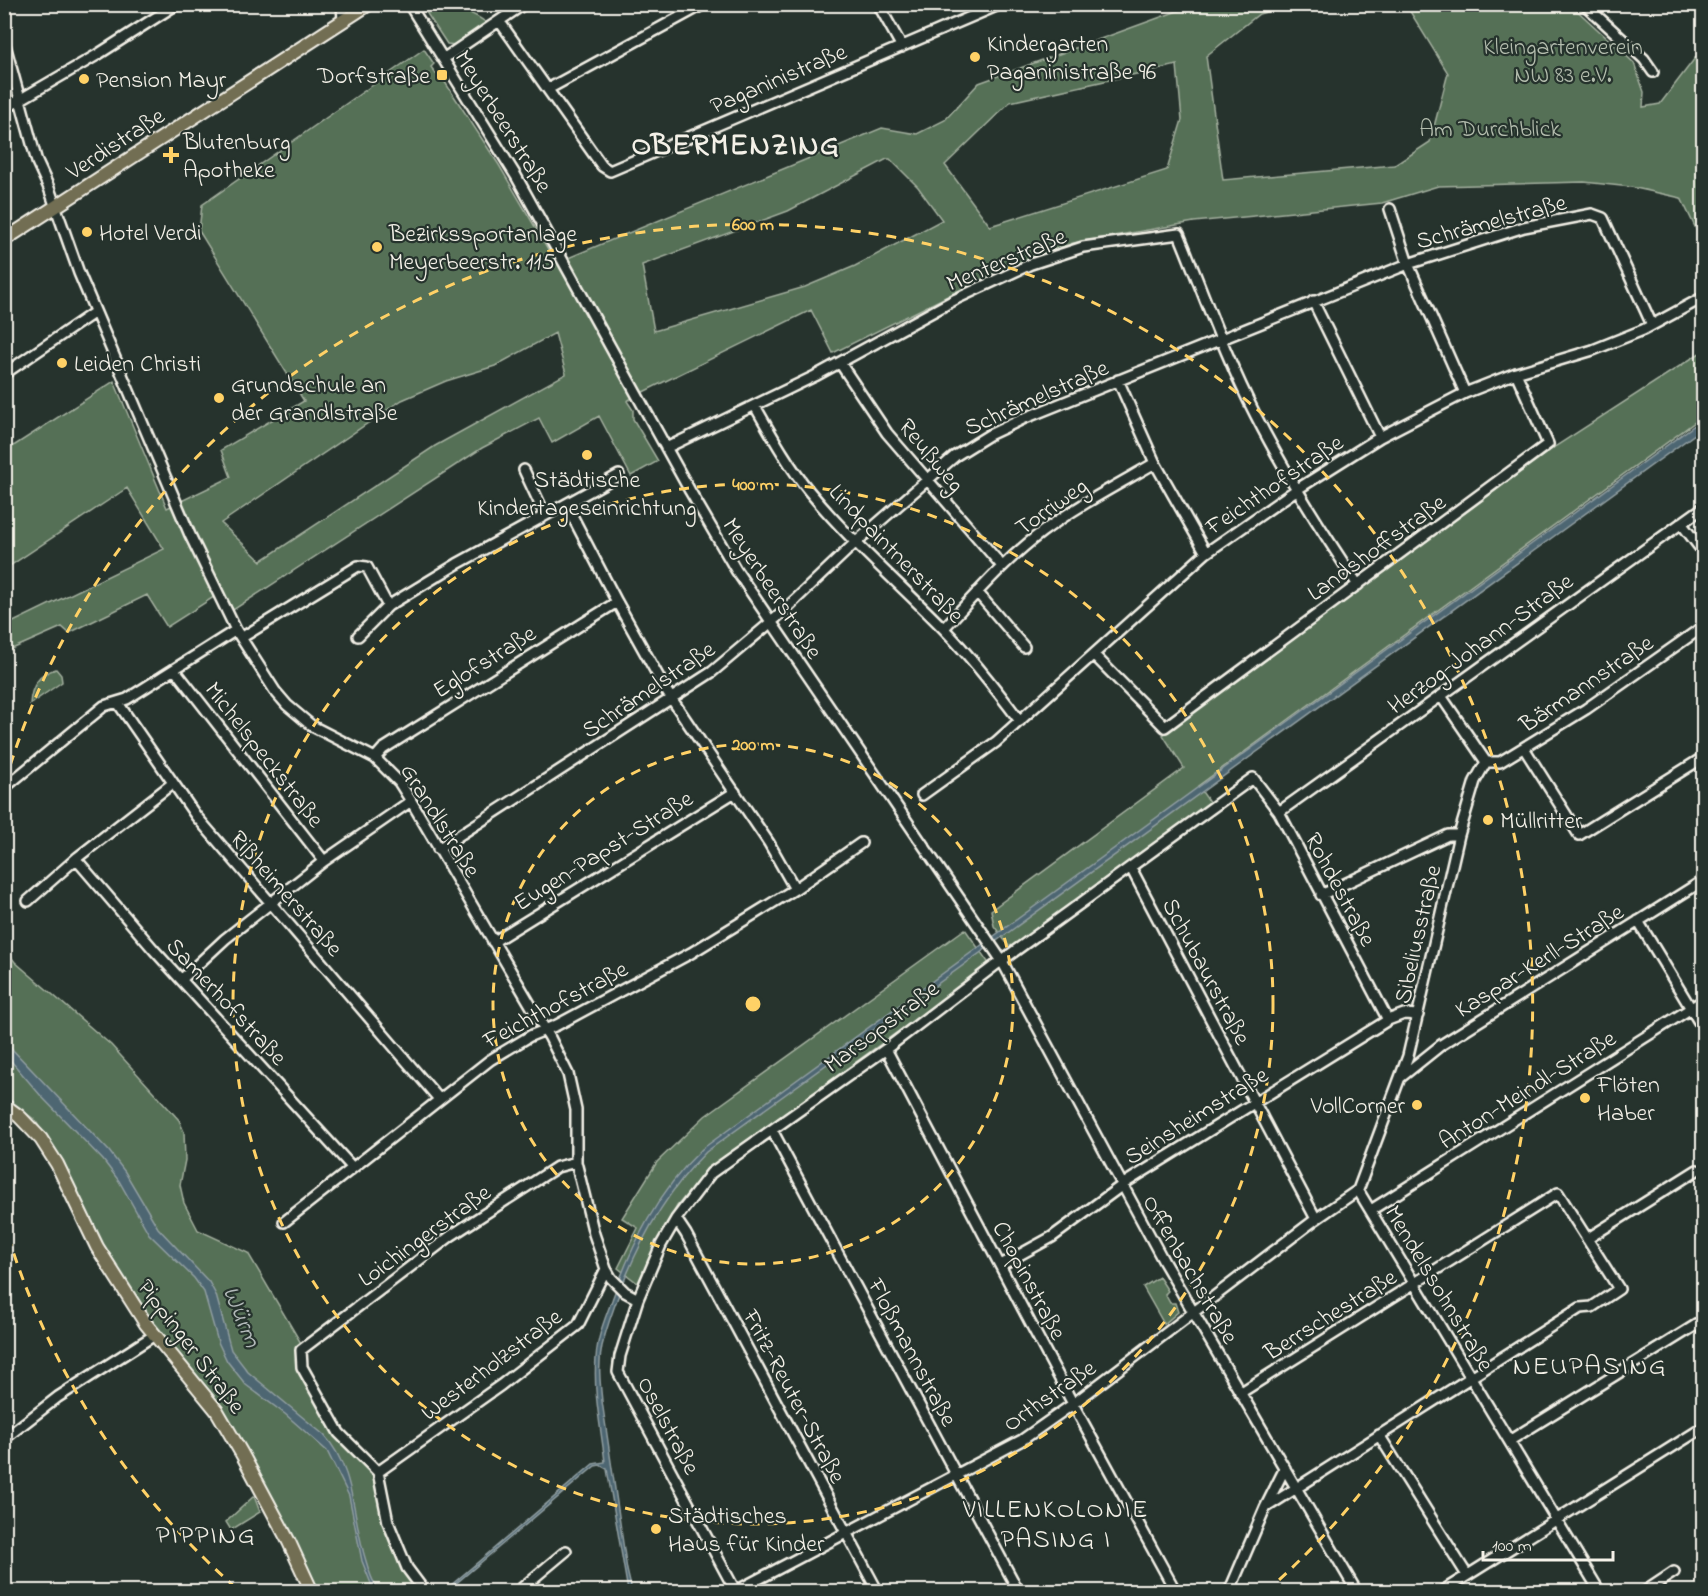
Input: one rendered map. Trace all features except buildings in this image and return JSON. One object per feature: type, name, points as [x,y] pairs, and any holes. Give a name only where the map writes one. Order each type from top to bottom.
[{"type":"main road","name":"Verdistraße","points":[[4,240],[369,4]]},
{"type":"main road","name":"Pippinger Straße","points":[[4,1105],[19,1116],[41,1139],[57,1164],[97,1247],[153,1336],[217,1411],[289,1542],[312,1592]]},
{"type":"street","points":[[4,109],[97,55],[177,4]]},
{"type":"street","points":[[342,4],[343,21]]},
{"type":"street","name":"Meyerbeerstraße","points":[[409,4],[516,176],[708,524],[771,623],[1002,961]]},
{"type":"street","points":[[443,59],[524,4]]},
{"type":"street","points":[[548,89],[704,4]]},
{"type":"street","points":[[878,4],[902,47]]},
{"type":"street","name":"Paganinistraße","points":[[500,22],[602,166],[610,171],[1001,4]]},
{"type":"street","points":[[1584,4],[1644,59],[1653,72]]},
{"type":"street","name":"Grandlstraße","points":[[4,40],[37,162],[95,312],[190,535],[239,634],[274,691],[303,721],[375,758],[399,782],[411,801],[545,1030],[568,1074],[576,1110],[576,1162],[590,1219],[606,1269],[625,1292],[638,1299]]},
{"type":"street","points":[[1390,209],[1408,264],[1465,393]]},
{"type":"street","name":"Schrämelstraße","points":[[438,849],[712,672],[771,623],[855,543],[926,480],[955,456],[988,435],[1118,380],[1408,264],[1524,227],[1592,214],[1603,218],[1652,325]]},
{"type":"street","name":"Menterstraße","points":[[666,448],[755,406],[956,300],[1031,264],[1083,247],[1179,234],[1221,339],[1255,415],[1296,490],[1358,585]]},
{"type":"street","name":"Feichthofstraße","points":[[922,795],[996,742],[1206,553],[1296,490],[1380,437],[1465,393],[1516,373],[1593,350],[1652,325],[1704,297]]},
{"type":"street","points":[[1313,301],[1380,437]]},
{"type":"street","points":[[4,374],[95,312]]},
{"type":"street","name":"Reußweg","points":[[840,363],[887,433],[1002,566]]},
{"type":"street","name":"Landshoffstraße","points":[[1094,655],[1164,727],[1548,444],[1516,373]]},
{"type":"street","points":[[1118,380],[1155,463],[1206,553]]},
{"type":"street","name":"Lindpaintnerstraße","points":[[755,406],[774,440],[808,490],[855,543],[944,628],[972,659],[1020,721]]},
{"type":"street","name":"Torriweg","points":[[944,628],[1002,566],[1042,532],[1155,463]]},
{"type":"street","points":[[524,470],[546,515]]},
{"type":"street","points":[[358,636],[388,606],[457,564],[619,476]]},
{"type":"street","points":[[566,504],[617,602],[672,699],[769,843],[795,890]]},
{"type":"street","name":"Herzog-Johann-Straße","points":[[1279,812],[1704,507]]},
{"type":"street","points":[[1681,523],[1704,553]]},
{"type":"street","points":[[4,788],[104,706],[118,703],[358,566],[367,567],[388,606]]},
{"type":"street","points":[[977,592],[1024,647]]},
{"type":"street","name":"Eglofstraße","points":[[375,758],[383,749],[440,712],[617,602]]},
{"type":"street","name":"Bärmannstraße","points":[[1486,762],[1500,762],[1524,748],[1586,709],[1704,626]]},
{"type":"street","name":"Michelspeckstraße","points":[[175,670],[324,861]]},
{"type":"street","points":[[1441,696],[1486,762]]},
{"type":"street","name":"Rißheimerstraße","points":[[118,703],[196,816],[439,1099]]},
{"type":"street","points":[[1524,748],[1580,835],[1704,757]]},
{"type":"street","name":"Sibeliusstraße","points":[[1358,1190],[1400,1078],[1419,1015],[1459,835],[1475,781],[1486,762]]},
{"type":"street","name":"Rohdestraße","points":[[1253,778],[1279,812],[1388,1020]]},
{"type":"street","name":"Marsopstraße","points":[[618,1372],[620,1356],[638,1299],[661,1245],[676,1219],[711,1173],[886,1049],[1002,961],[1253,778]]},
{"type":"street","points":[[28,902],[76,859],[173,783]]},
{"type":"street","name":"Eugen-Papst-Straße","points":[[493,942],[735,792]]},
{"type":"street","points":[[182,980],[225,939],[324,861],[411,801]]},
{"type":"street","points":[[1321,895],[1448,835],[1459,835]]},
{"type":"street","name":"Feichthofstraße","points":[[284,1222],[490,1060],[530,1036],[691,953],[795,890],[832,866],[861,843]]},
{"type":"street","name":"Samerhofstraße","points":[[76,859],[182,980],[352,1167]]},
{"type":"street","name":"Schubaurstraße","points":[[1131,868],[1316,1219]]},
{"type":"street","name":"Kaspar-Kerll-Straße","points":[[1400,1078],[1441,1045],[1704,880]]},
{"type":"street","points":[[1638,921],[1704,1030]]},
{"type":"street","name":"Offenbachstraße","points":[[1002,961],[1122,1186],[1240,1394],[1357,1592]]},
{"type":"street","name":"Anton-Meindl-Straße","points":[[1371,1210],[1704,1000]]},
{"type":"street","name":"Seinsheimstraße","points":[[1001,1265],[1052,1237],[1122,1186],[1254,1101],[1388,1020],[1404,1014],[1419,1015]]},
{"type":"street","name":"Chopinstraße","points":[[886,1049],[1073,1404],[1176,1592]]},
{"type":"street","name":"Floßmannstraße","points":[[772,1130],[1019,1592]]},
{"type":"street","name":"Loichingerstraße","points":[[378,1472],[339,1433],[302,1367],[302,1350],[452,1235],[556,1167],[576,1162]]},
{"type":"street","points":[[1265,1508],[1580,1308],[1592,1307],[1619,1289],[1587,1239],[1697,1170]]},
{"type":"street","name":"Mendelssohnstraße","points":[[1358,1190],[1600,1592]]},
{"type":"street","name":"Orthstraße","points":[[736,1591],[1022,1440],[1073,1404],[1316,1219],[1358,1190]]},
{"type":"street","name":"Berrschestraße","points":[[1240,1394],[1558,1193],[1587,1239]]},
{"type":"street","name":"Fritz-Reuter-Straße","points":[[676,1219],[878,1592]]},
{"type":"street","name":"Westerholzstraße","points":[[378,1472],[501,1385],[578,1325],[606,1269]]},
{"type":"street","points":[[1509,1441],[1704,1320]]},
{"type":"street","points":[[4,1439],[58,1397],[153,1336]]},
{"type":"street","name":"Oselstraße","points":[[618,1372],[736,1591]]},
{"type":"street","points":[[1441,1592],[1704,1427]]},
{"type":"street","points":[[1379,1435],[1467,1575]]},
{"type":"street","points":[[1229,1592],[1285,1468]]},
{"type":"street","points":[[378,1472],[388,1522],[407,1568],[425,1592]]},
{"type":"street","points":[[517,1592],[566,1551]]},
{"type":"street","points":[[1644,1592],[1674,1572]]},
{"type":"green space","points":[[434,5],[463,10],[488,24],[456,45],[447,44],[424,9],[424,6]]},
{"type":"green space","name":"Am Durchblick","points":[[1194,5],[1291,5],[1259,14],[1206,56],[1223,180],[1395,165],[1430,142],[1448,73],[1406,5],[1571,5],[1634,63],[1644,92],[1643,107],[1660,104],[1702,49],[1704,231],[1698,233],[1681,198],[1631,187],[1584,182],[1438,186],[1382,203],[1194,222],[1073,243],[1006,267],[833,353],[811,310],[639,394],[627,401],[633,410],[633,419],[658,461],[631,476],[599,416],[552,443],[539,418],[482,448],[233,610],[223,591],[167,627],[147,595],[69,633],[62,627],[5,652],[5,626],[164,549],[127,488],[5,569],[4,449],[15,445],[114,381],[167,508],[231,477],[221,450],[304,401],[199,231],[202,205],[424,49],[434,64],[431,67],[436,74],[439,73],[499,165],[556,263],[882,128],[917,134],[945,120],[979,83]],"holes":[[[1177,65],[1182,120],[1167,170],[990,226],[945,165],[1010,102]],[[890,159],[918,187],[942,220],[855,266],[805,287],[654,331],[642,265],[788,211]],[[555,333],[566,374],[435,446],[261,561],[221,523],[402,400],[446,381],[495,366]]]},
{"type":"green space","points":[[1703,351],[1703,416],[1198,786],[1210,803],[1011,949],[994,926],[991,910],[1184,768],[1163,735],[1556,446]]},
{"type":"green space","points":[[56,669],[61,675],[62,682],[30,704],[37,682],[44,674]]},
{"type":"green space","points":[[965,929],[990,965],[708,1169],[677,1206],[654,1249],[639,1284],[618,1268],[638,1228],[622,1218],[657,1162],[705,1116]]},
{"type":"green space","points":[[5,949],[15,962],[111,1045],[179,1120],[184,1132],[185,1160],[180,1185],[184,1203],[198,1230],[248,1253],[305,1350],[306,1365],[342,1427],[381,1470],[391,1521],[410,1569],[429,1591],[318,1591],[242,1441],[218,1404],[154,1329],[108,1255],[60,1160],[35,1120],[5,1097]]},
{"type":"green space","points":[[1159,1277],[1168,1291],[1165,1294],[1170,1303],[1175,1303],[1178,1312],[1164,1324],[1143,1287]]},
{"type":"green space","points":[[254,1496],[260,1512],[231,1530],[226,1522]]},
{"type":"water","points":[[1703,419],[1703,428],[706,1152],[667,1199],[646,1233],[618,1296],[601,1353],[602,1401],[632,1591],[628,1591],[607,1469],[600,1465],[595,1466],[443,1592],[593,1464],[605,1462],[595,1371],[602,1328],[628,1259],[648,1219],[672,1182],[702,1149]]},
{"type":"water","points":[[5,1037],[11,1048],[109,1151],[125,1172],[158,1228],[209,1282],[216,1295],[231,1350],[248,1372],[324,1435],[334,1449],[348,1479],[361,1545],[378,1591],[374,1591],[362,1561],[349,1496],[327,1451],[285,1414],[246,1385],[227,1361],[218,1342],[204,1292],[194,1278],[149,1234],[119,1181],[103,1160],[41,1096],[5,1054]]},
{"type":"place","name":"Kindergarten Paganinistraße 96","points":[[975,57]]},
{"type":"place","name":"Dorfstraße","points":[[442,75]]},
{"type":"place","name":"Pension Mayr","points":[[84,79]]},
{"type":"place","name":"Blutenburg Apotheke","points":[[171,155]]},
{"type":"place","name":"Hotel Verdi","points":[[87,232]]},
{"type":"place","name":"Bezirkssportanlage Meyerbeerstr. 115","points":[[377,247]]},
{"type":"place","name":"Leiden Christi","points":[[62,363]]},
{"type":"place","name":"Grundschule an der Grandlstraße","points":[[219,398]]},
{"type":"place","name":"Städtische Kindertageseinrichtung","points":[[587,455]]},
{"type":"place","name":"Müllritter","points":[[1488,820]]},
{"type":"place","name":"Flöten Haber","points":[[1585,1098]]},
{"type":"place","name":"VollCorner","points":[[1417,1105]]},
{"type":"place","name":"Städtisches Haus für Kinder","points":[[656,1529]]},
{"type":"district","name":"OBERMENZING","points":[[736,144]]},
{"type":"district","name":"NEUPASING","points":[[1590,1365]]},
{"type":"district","name":"VILLENKOLONIE PASING I","points":[[1056,1523]]},
{"type":"district","name":"PIPPING","points":[[206,1534]]},
{"type":"park label","name":"Kleingartenverein NW 83 e.V.","points":[[1563,60]]},
{"type":"water label","name":"Würm","points":[[243,1316]]}]
